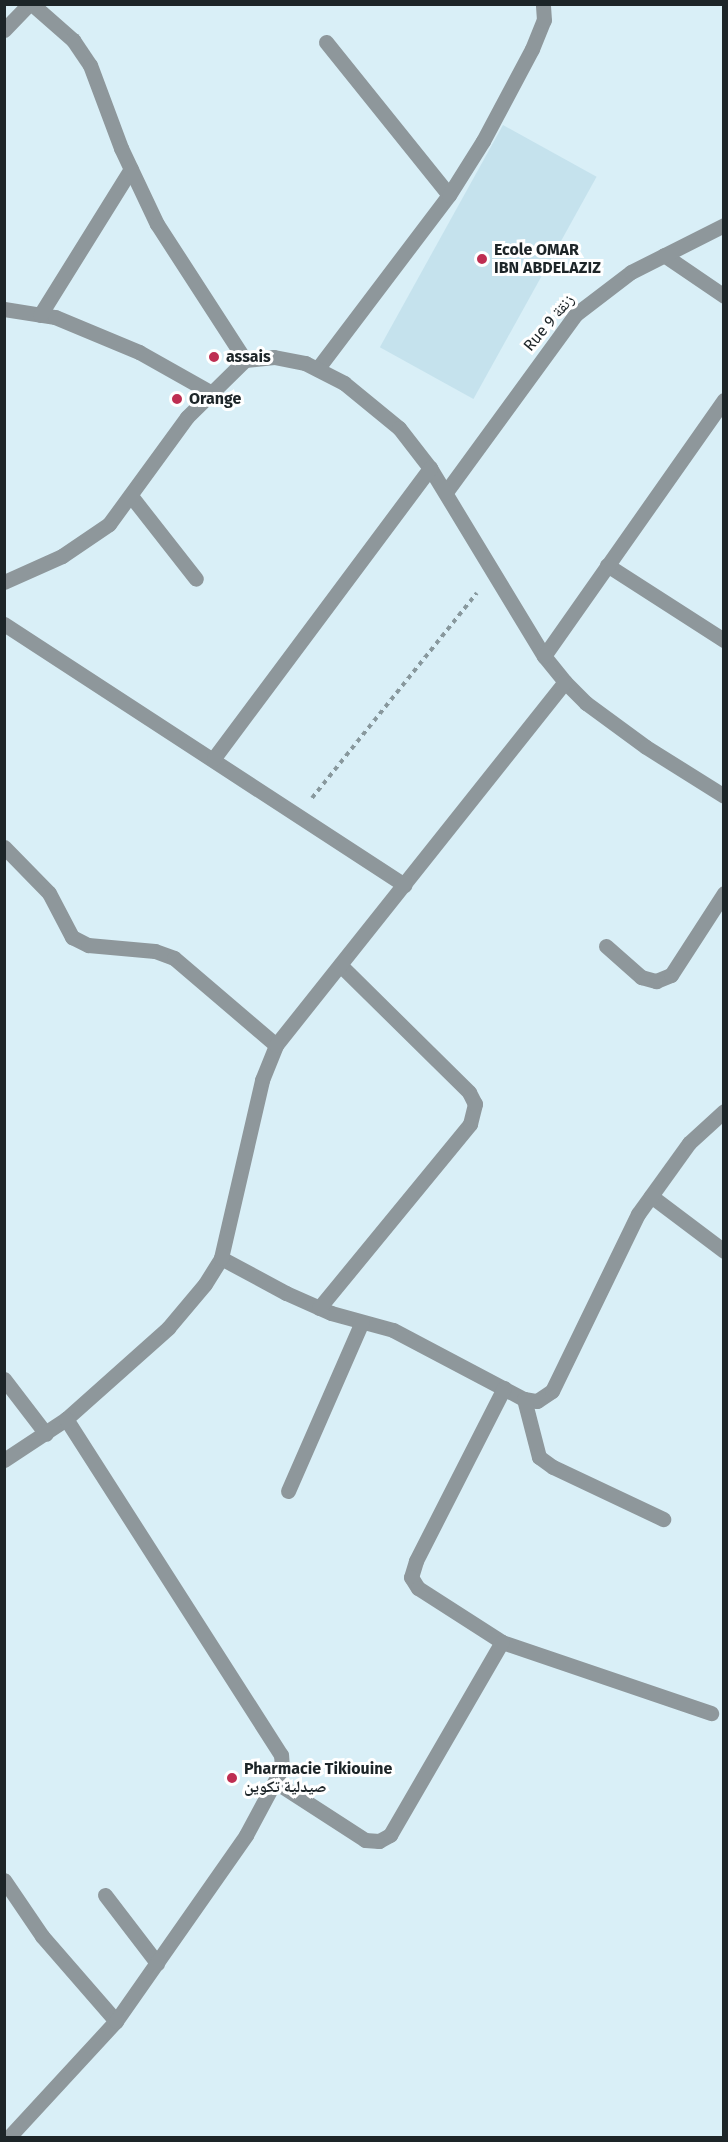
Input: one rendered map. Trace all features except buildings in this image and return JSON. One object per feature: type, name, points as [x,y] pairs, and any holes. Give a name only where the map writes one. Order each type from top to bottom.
[{"type":"street","points":[[4,30],[30,4],[73,40],[90,65],[131,169],[183,267],[245,360]]},
{"type":"street","points":[[318,368],[449,195],[532,49],[544,20],[543,4]]},
{"type":"street","points":[[326,42],[449,195]]},
{"type":"street","points":[[40,315],[131,169]]},
{"type":"street","name":"Rue 9 زنقة","points":[[446,492],[576,314],[606,288],[723,225]]},
{"type":"street","points":[[664,255],[723,296]]},
{"type":"street","points":[[4,309],[55,317],[139,352],[210,392]]},
{"type":"street","points":[[4,582],[62,556],[109,524],[187,417],[245,360],[274,357],[318,368],[344,383],[399,428],[446,492],[543,656],[565,682],[586,703],[646,747],[723,796]]},
{"type":"street","points":[[543,656],[723,400]]},
{"type":"street","points":[[214,758],[430,468]]},
{"type":"street","points":[[131,496],[196,579]]},
{"type":"street","points":[[608,565],[723,640]]},
{"type":"street","points":[[4,624],[214,758],[405,885]]},
{"type":"street","points":[[4,1460],[66,1419],[168,1328],[205,1284],[221,1258],[262,1080],[276,1045],[565,682]]},
{"type":"street","points":[[4,847],[49,893],[72,937],[88,945],[155,951],[174,958],[276,1045]]},
{"type":"street","points":[[606,946],[641,977],[656,981],[671,975],[723,893]]},
{"type":"street","points":[[319,1308],[470,1124],[475,1104],[469,1092],[340,965]]},
{"type":"street","points":[[221,1258],[319,1308],[393,1330],[524,1399],[537,1401],[552,1391],[601,1285],[651,1196],[689,1143],[723,1111]]},
{"type":"street","points":[[651,1196],[723,1251]]},
{"type":"street","points":[[288,1491],[362,1322]]},
{"type":"street","points":[[4,1379],[46,1434]]},
{"type":"street","points":[[504,1388],[411,1576],[418,1588],[502,1642],[711,1713]]},
{"type":"street","points":[[524,1399],[539,1456],[552,1467],[663,1520]]},
{"type":"street","points":[[8,2132],[116,2021],[277,1783],[281,1755],[66,1419]]},
{"type":"street","points":[[277,1783],[365,1840],[379,1841],[390,1835],[502,1642]]},
{"type":"street","points":[[4,1880],[42,1936],[116,2021]]},
{"type":"street","points":[[105,1895],[157,1963]]},
{"type":"path","points":[[299,815],[493,573]]},
{"type":"shaded area","name":"Ecole OMAR IBN ABDELAZIZ","points":[[503,125],[597,177],[473,399],[380,347]]},
{"type":"place","name":"Ecole OMAR IBN ABDELAZIZ","points":[[482,259]]},
{"type":"place","name":"assais","points":[[214,357]]},
{"type":"place","name":"Orange","points":[[177,399]]},
{"type":"place","name":"Pharmacie Tikiouine صيدلية تكوين","points":[[232,1778]]}]
